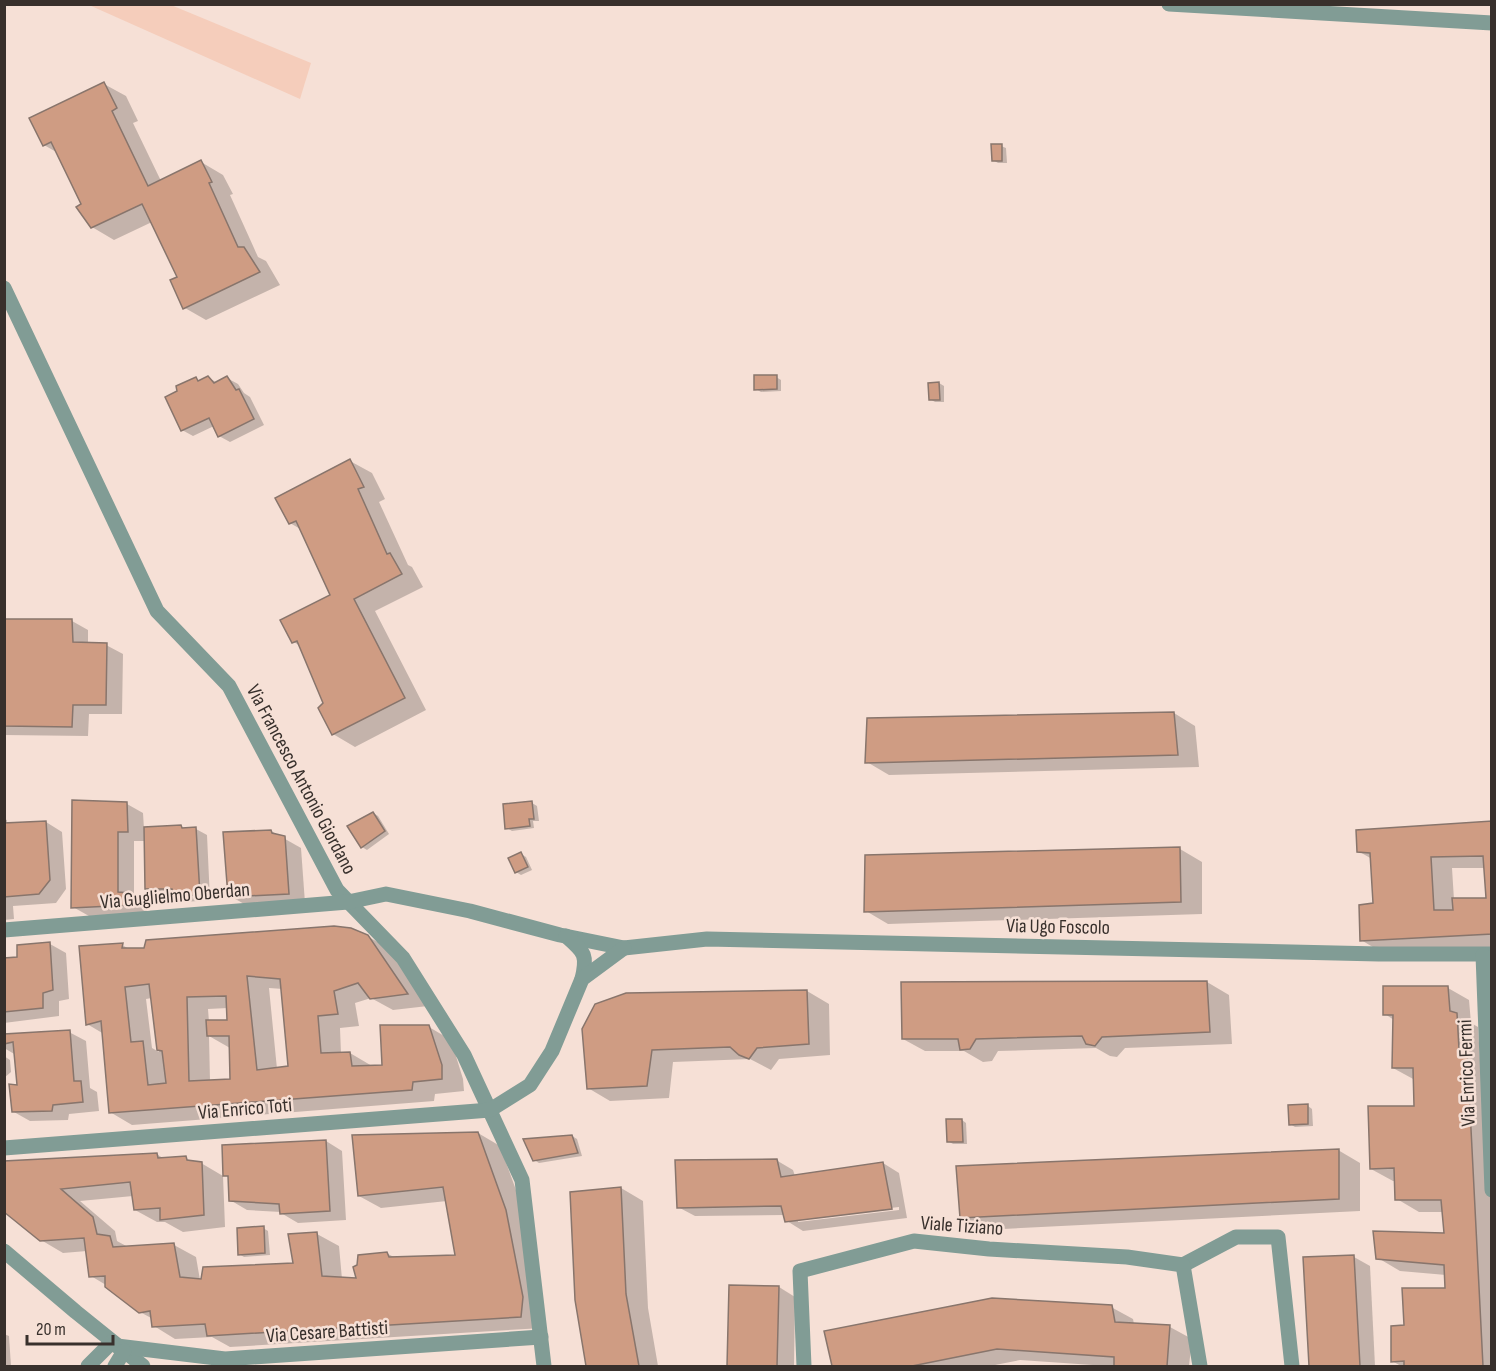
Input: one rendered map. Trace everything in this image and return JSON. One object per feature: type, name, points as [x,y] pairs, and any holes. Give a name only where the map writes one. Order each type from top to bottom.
[{"type":"street","points":[[1169,4],[1491,23]]},
{"type":"street","name":"Via Francesco Antonio Giordano","points":[[4,288],[157,611],[229,686],[337,890],[403,958],[464,1055],[522,1180],[544,1366]]},
{"type":"street","name":"Via Guglielmo Oberdan","points":[[4,930],[348,902],[386,894],[470,911],[565,936],[624,948]]},
{"type":"street","points":[[490,1110],[530,1085],[552,1051],[582,979],[586,961],[580,948],[565,936]]},
{"type":"street","name":"Via Ugo Foscolo","points":[[624,948],[707,939],[1487,955]]},
{"type":"street","points":[[582,979],[624,948]]},
{"type":"street","name":"Via Enrico Fermi","points":[[1487,955],[1491,1190]]},
{"type":"street","name":"Via Enrico Toti","points":[[4,1148],[490,1110]]},
{"type":"street","points":[[1200,1366],[1183,1265],[1236,1237],[1278,1237],[1292,1366]]},
{"type":"street","name":"Viale Tiziano","points":[[804,1366],[800,1271],[914,1241],[989,1249],[1127,1257],[1183,1265]]},
{"type":"street","points":[[4,1251],[140,1364]]},
{"type":"street","name":"Via Cesare Battisti","points":[[118,1346],[223,1363],[541,1337]]},
{"type":"street","points":[[88,1366],[118,1346]]},
{"type":"street","points":[[115,1366],[118,1346]]},
{"type":"shaded area","points":[[89,5],[171,5],[311,63],[300,99]]},
{"type":"building","points":[[104,82],[117,108],[112,111],[148,186],[201,160],[238,247],[244,247],[260,272],[183,309],[170,280],[177,277],[142,204],[91,228],[76,207],[81,204],[51,142],[43,146],[29,118]]},
{"type":"building","points":[[991,144],[1002,144],[1002,161],[992,161]]},
{"type":"building","points":[[754,375],[777,375],[777,389],[754,390]]},
{"type":"building","points":[[208,376],[214,383],[227,376],[236,390],[239,389],[254,419],[218,437],[209,418],[181,431],[165,397],[177,391],[176,386],[196,377],[198,381]]},
{"type":"building","points":[[939,382],[940,400],[929,400],[928,383]]},
{"type":"building","points":[[350,459],[364,487],[358,489],[387,554],[390,553],[402,574],[354,599],[405,698],[332,735],[318,708],[323,703],[297,641],[292,643],[280,620],[330,595],[296,521],[289,524],[275,498]]},
{"type":"building","points":[[4,619],[72,619],[73,642],[107,643],[106,705],[73,705],[72,727],[4,726]]},
{"type":"building","points":[[1174,712],[1178,755],[865,763],[867,718]]},
{"type":"building","points":[[72,800],[127,802],[128,832],[118,832],[118,892],[130,893],[132,905],[71,908]]},
{"type":"building","points":[[532,801],[534,819],[529,819],[530,826],[505,829],[503,804]]},
{"type":"building","points":[[373,812],[385,831],[361,848],[347,826]]},
{"type":"building","points":[[46,821],[50,880],[39,894],[4,897],[4,823]]},
{"type":"building","points":[[1492,821],[1492,934],[1360,941],[1359,905],[1373,903],[1370,853],[1357,852],[1356,830]],"holes":[[[1483,856],[1486,898],[1452,898],[1453,910],[1434,910],[1431,857]]]},
{"type":"building","points":[[181,825],[182,828],[196,827],[200,895],[173,896],[172,889],[145,889],[144,827]]},
{"type":"building","points":[[271,830],[272,833],[285,836],[289,894],[228,897],[223,832]]},
{"type":"building","points":[[1180,847],[1181,902],[864,912],[865,855]]},
{"type":"building","points":[[521,852],[528,867],[515,873],[508,858]]},
{"type":"building","points":[[334,926],[351,928],[368,935],[408,994],[370,999],[358,983],[334,991],[338,1014],[318,1016],[321,1053],[350,1052],[352,1066],[382,1065],[380,1025],[429,1025],[442,1065],[442,1079],[413,1082],[412,1090],[109,1113],[101,1021],[86,1025],[79,946],[123,943],[122,948],[144,948],[146,940]],"holes":[[[247,976],[280,979],[288,1066],[257,1070]],[[149,984],[157,1050],[162,1051],[166,1083],[148,1085],[143,1041],[131,1042],[125,987]],[[226,996],[227,1020],[206,1020],[207,1036],[229,1036],[230,1079],[189,1081],[187,997]]]},
{"type":"building","points":[[50,942],[53,990],[43,993],[43,1008],[4,1012],[4,958],[17,957],[17,945]]},
{"type":"building","points":[[1207,981],[1210,1032],[1102,1037],[1095,1046],[1086,1044],[1082,1036],[976,1039],[970,1049],[960,1050],[958,1039],[902,1039],[901,982]]},
{"type":"building","points":[[1383,986],[1448,986],[1450,1011],[1457,1013],[1459,1049],[1467,1050],[1483,1366],[1404,1366],[1404,1361],[1391,1362],[1391,1326],[1404,1325],[1402,1288],[1445,1288],[1444,1265],[1376,1259],[1373,1231],[1444,1233],[1441,1200],[1395,1200],[1394,1168],[1370,1169],[1368,1106],[1414,1106],[1413,1068],[1392,1068],[1393,1015],[1383,1015]]},
{"type":"building","points":[[807,990],[809,1044],[757,1048],[749,1059],[739,1055],[730,1047],[652,1050],[647,1086],[587,1089],[582,1029],[595,1004],[626,993]]},
{"type":"building","points":[[70,1030],[74,1081],[81,1081],[83,1102],[53,1105],[52,1111],[12,1112],[9,1084],[17,1085],[13,1042],[4,1044],[4,1034]]},
{"type":"building","points":[[1308,1104],[1308,1124],[1289,1125],[1288,1105]]},
{"type":"building","points":[[946,1119],[962,1119],[963,1142],[947,1142]]},
{"type":"building","points":[[478,1132],[506,1210],[523,1297],[521,1317],[207,1336],[205,1324],[152,1327],[150,1311],[139,1313],[105,1287],[105,1276],[89,1277],[84,1238],[40,1241],[4,1212],[4,1161],[157,1153],[158,1158],[186,1156],[187,1160],[202,1162],[204,1215],[160,1220],[160,1208],[134,1210],[130,1182],[61,1189],[93,1217],[97,1234],[110,1236],[113,1247],[174,1243],[180,1277],[201,1279],[203,1267],[293,1263],[288,1234],[317,1232],[322,1276],[356,1278],[353,1267],[357,1265],[358,1255],[387,1252],[389,1257],[455,1255],[443,1187],[358,1196],[352,1135]]},
{"type":"building","points":[[572,1135],[578,1153],[533,1161],[523,1139]]},
{"type":"building","points":[[326,1140],[330,1211],[280,1214],[279,1204],[229,1201],[228,1176],[223,1176],[222,1145]]},
{"type":"building","points":[[1339,1149],[1339,1199],[960,1218],[956,1166]]},
{"type":"building","points":[[777,1159],[781,1177],[883,1162],[892,1209],[785,1222],[781,1206],[677,1208],[675,1160]]},
{"type":"building","points":[[621,1187],[626,1294],[639,1366],[586,1366],[575,1300],[570,1192]]},
{"type":"building","points":[[264,1226],[265,1253],[238,1255],[237,1228]]},
{"type":"building","points":[[1354,1255],[1360,1366],[1309,1366],[1303,1257]]},
{"type":"building","points":[[729,1285],[779,1286],[777,1366],[727,1366]]},
{"type":"building","points":[[992,1298],[1112,1305],[1115,1322],[1170,1325],[1167,1366],[1114,1366],[1114,1357],[997,1349],[912,1366],[832,1366],[824,1331]]}]
